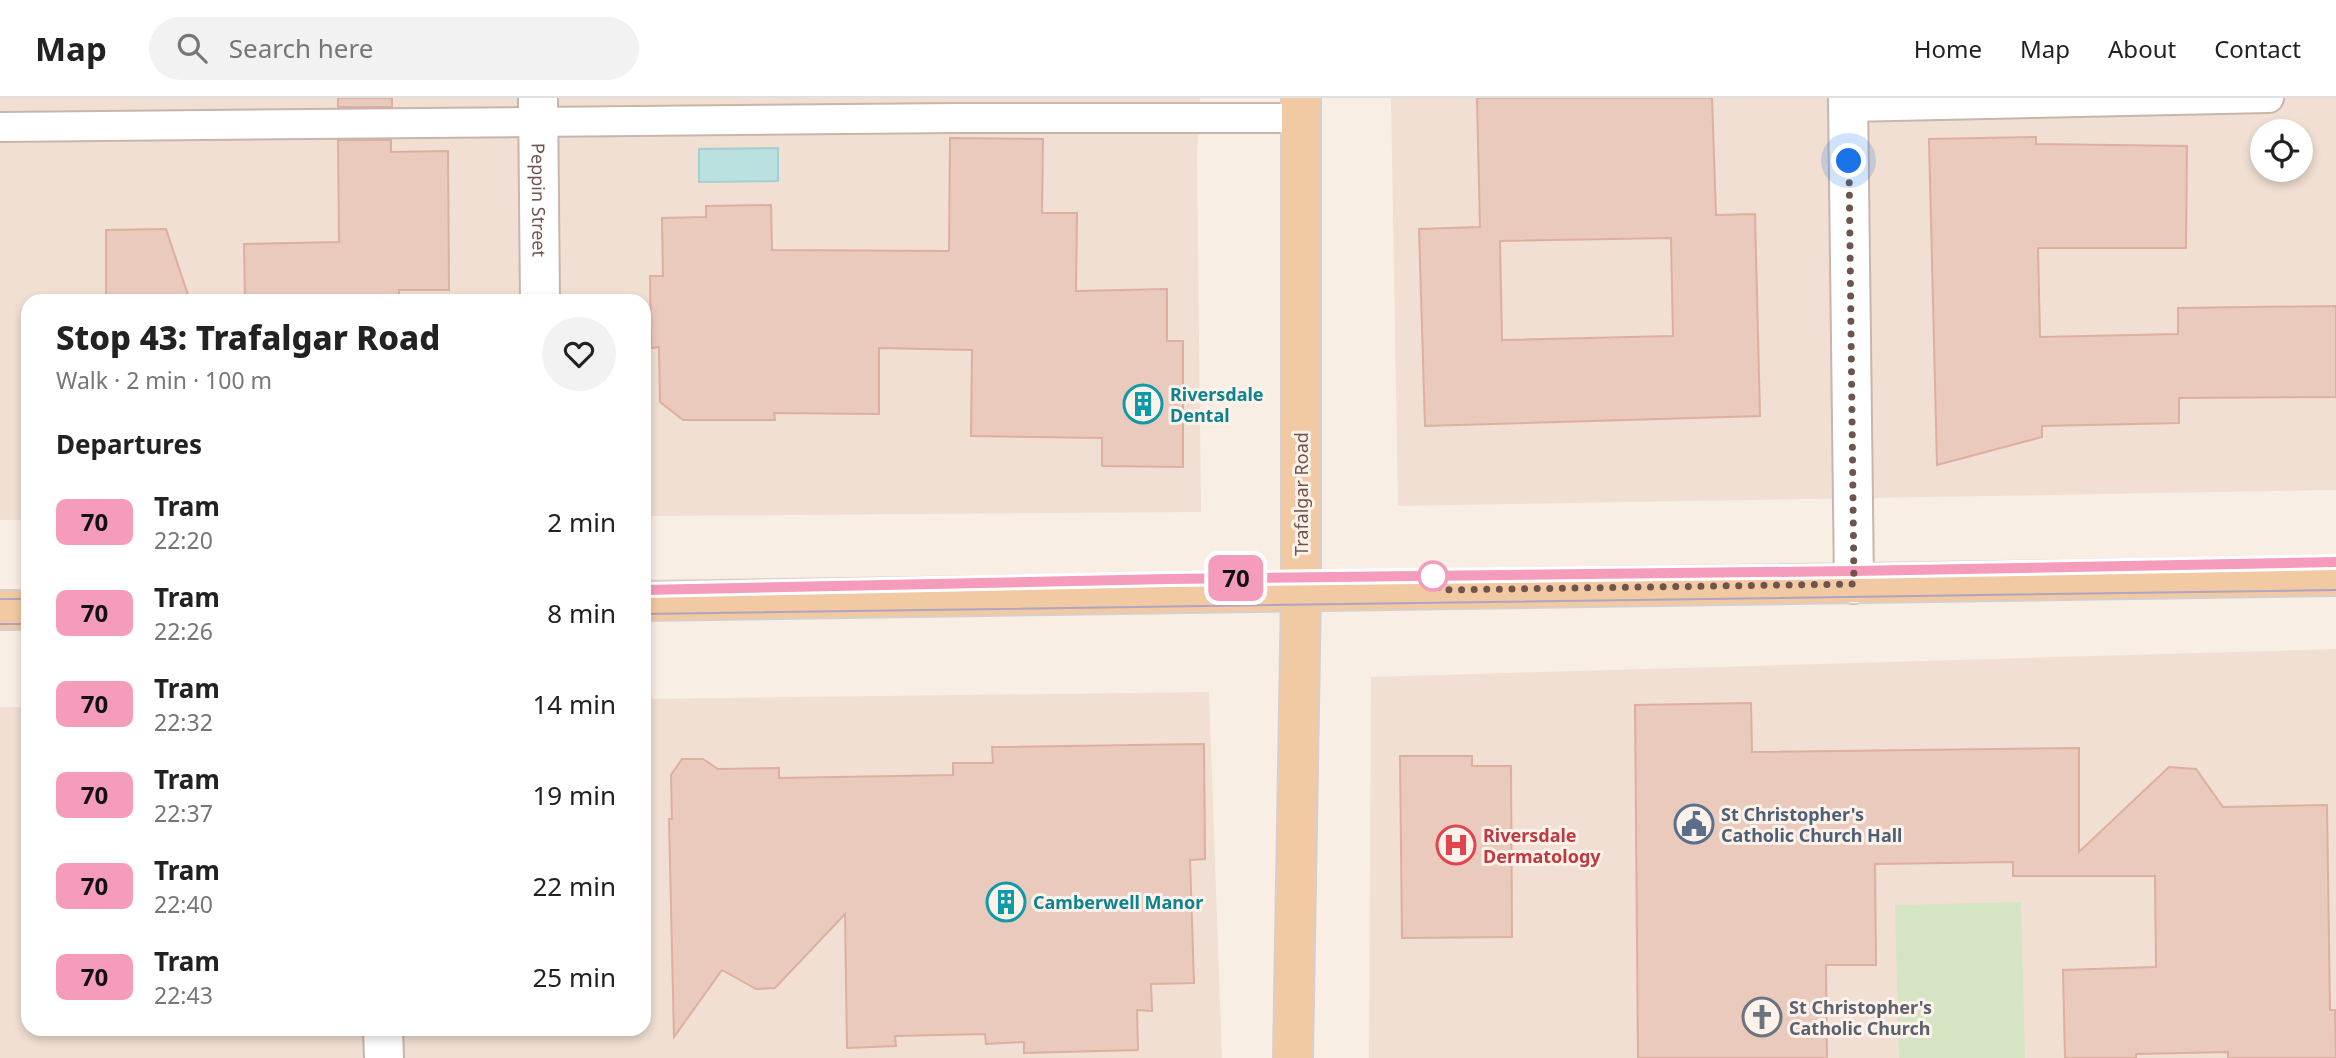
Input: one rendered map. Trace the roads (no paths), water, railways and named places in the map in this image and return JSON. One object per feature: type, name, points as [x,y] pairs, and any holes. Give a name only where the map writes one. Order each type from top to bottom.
[{"type":"main road","name":"Trafalgar Road","points":[[1293,1058],[1301,592],[1301,108]]},
{"type":"main road","points":[[651,601],[2336,576]]},
{"type":"main road","points":[[0,610],[21,610]]},
{"type":"street","points":[[1848,102],[1854,584]]},
{"type":"street","name":"Peppin Street","points":[[538,111],[540,294]]},
{"type":"street","points":[[383,1036],[384,1058]]},
{"type":"lane","points":[[1848,102],[2269,98]]},
{"type":"lane","points":[[0,127],[538,111],[1301,108]]},
{"type":"water","points":[[778,148],[778,181],[699,182],[699,149]]},
{"type":"tram line","points":[[651,590],[1168,579],[2336,562]]},
{"type":"tram line","name":"70","points":[[651,590],[1168,579],[2336,562]]},
{"type":"tram line","points":[[651,614],[2336,590]]},
{"type":"tram line","points":[[0,599],[21,599]]},
{"type":"tram line","points":[[0,624],[21,624]]},
{"type":"place","name":"Riversdale Dental","points":[[1143,404]]},
{"type":"place","name":"St Christopher's Catholic Church Hall","points":[[1694,824]]},
{"type":"place","name":"Riversdale Dermatology","points":[[1456,845]]},
{"type":"place","name":"Camberwell Manor","points":[[1006,902]]},
{"type":"place","name":"St Christopher's Catholic Church","points":[[1762,1017]]}]
